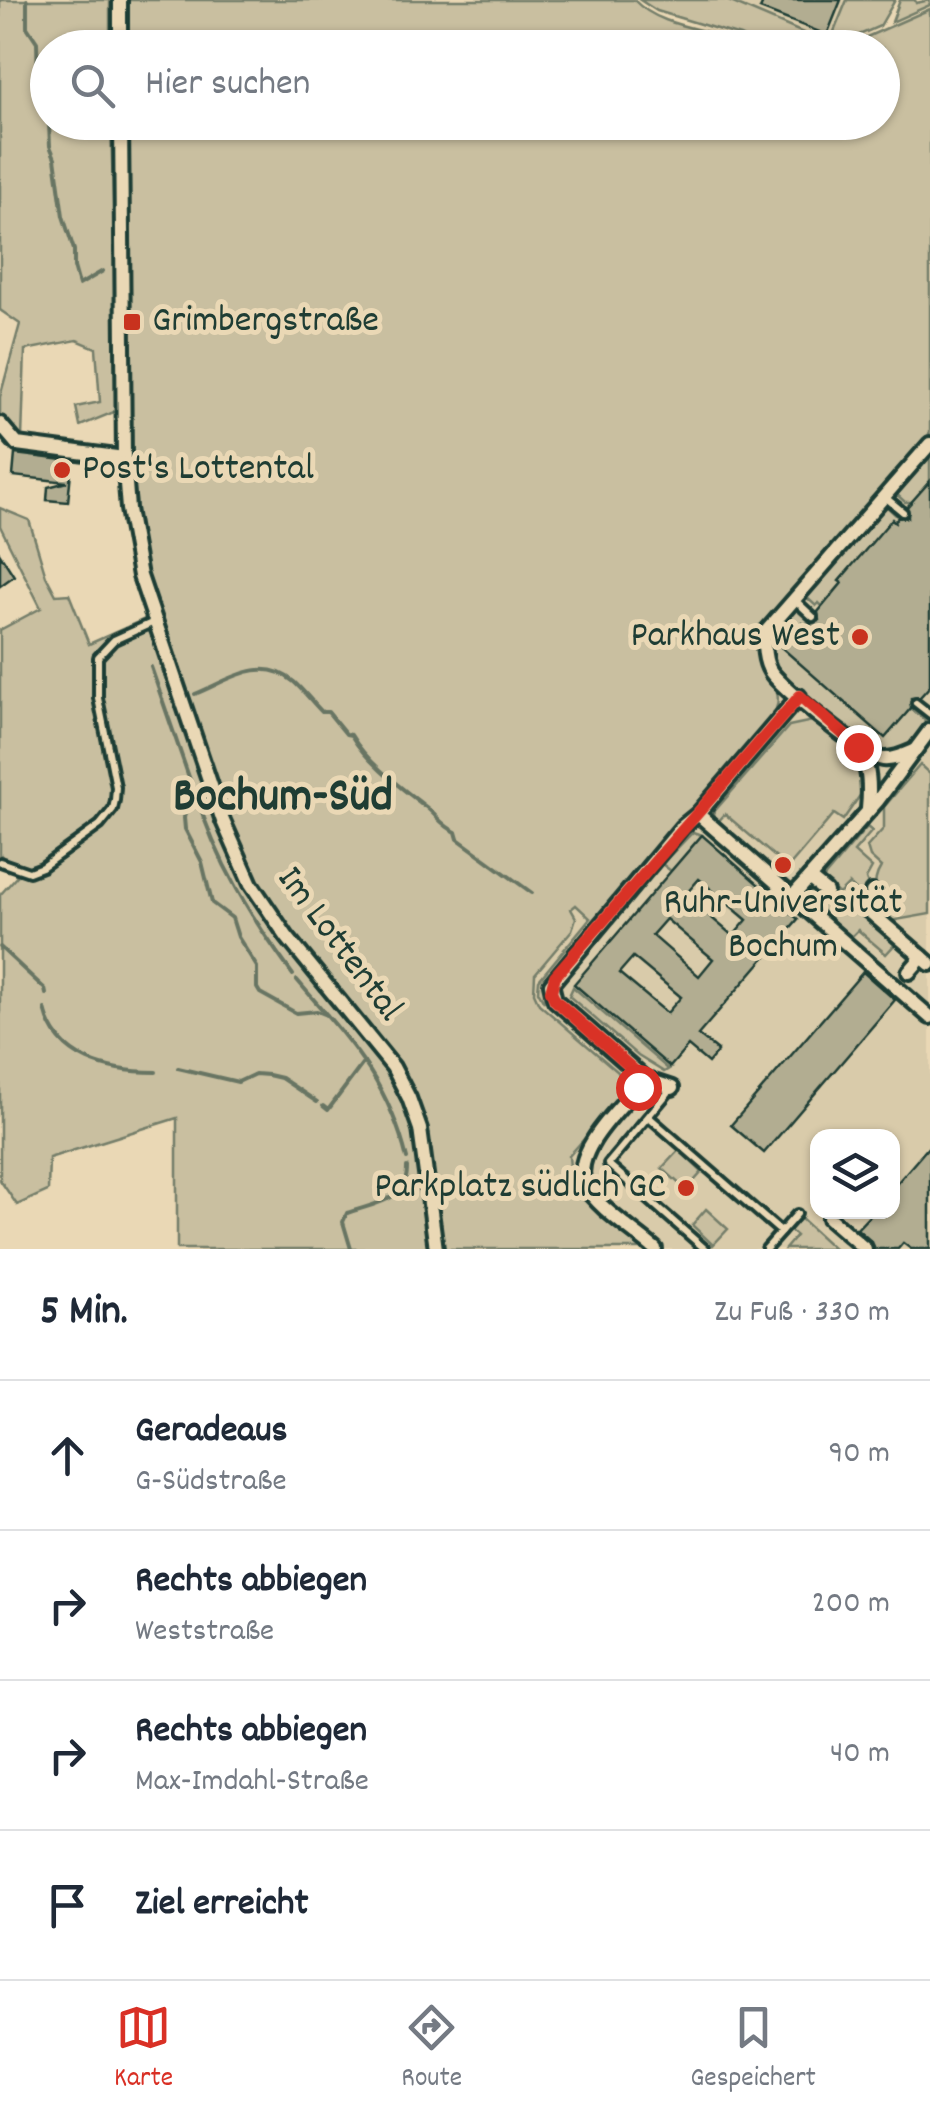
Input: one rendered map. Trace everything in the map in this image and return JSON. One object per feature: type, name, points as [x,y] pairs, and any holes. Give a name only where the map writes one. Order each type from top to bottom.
[{"type":"street","points":[[120,0],[120,30]]},
{"type":"street","name":"Im Lottental","points":[[121,140],[124,458],[140,576],[223,821],[251,884],[286,937],[393,1067],[409,1098],[420,1129],[436,1249]]},
{"type":"street","points":[[0,424],[17,444],[124,458]]},
{"type":"street","points":[[914,751],[882,759],[858,747],[772,673],[764,655],[764,634],[930,444]]},
{"type":"street","points":[[672,1088],[645,1080],[555,1000],[551,991],[555,976],[800,696]]},
{"type":"street","points":[[793,896],[911,759],[930,730]]},
{"type":"street","points":[[858,747],[865,758],[870,788],[868,808]]},
{"type":"street","points":[[698,814],[930,1018]]},
{"type":"street","points":[[809,878],[826,892]]},
{"type":"street","points":[[872,892],[874,903],[865,907],[889,924],[915,957]]},
{"type":"street","points":[[645,1080],[590,1144],[582,1158],[582,1172],[585,1185],[594,1196],[656,1249]]},
{"type":"street","points":[[829,1219],[857,1247]]},
{"type":"lane","points":[[884,496],[903,512]]},
{"type":"lane","points":[[794,599],[813,617]]},
{"type":"lane","points":[[0,862],[29,872],[42,867],[100,824],[113,809],[116,787],[102,727],[98,657],[118,639],[155,622]]},
{"type":"lane","points":[[916,702],[930,714]]},
{"type":"lane","points":[[672,1088],[608,1164],[705,1249]]},
{"type":"lane","points":[[649,1117],[781,1232]]},
{"type":"lane","points":[[766,1249],[797,1214]]},
{"type":"shaded area","points":[[0,0],[110,0],[110,30],[30,30],[30,140],[111,140],[119,410],[80,426],[76,407],[100,402],[96,348],[77,340],[25,350],[22,438],[0,416],[0,397],[20,324],[0,310]]},
{"type":"shaded area","points":[[126,0],[634,0],[660,18],[700,30],[126,30]]},
{"type":"shaded area","points":[[640,0],[726,0],[796,30],[720,30],[657,11]]},
{"type":"shaded area","points":[[726,0],[847,0],[835,30],[797,30]]},
{"type":"shaded area","points":[[847,0],[895,0],[880,26],[871,30],[835,30]]},
{"type":"shaded area","points":[[900,0],[930,0],[930,5],[892,22]]},
{"type":"shaded area","points":[[930,9],[930,433],[760,630],[759,657],[778,697],[769,722],[568,950],[544,980],[544,1002],[538,991],[539,980],[590,918],[576,905],[571,909],[576,918],[572,930],[535,974],[534,993],[539,1004],[618,1072],[623,1087],[621,1097],[569,1156],[572,1190],[643,1249],[177,1249],[177,1118],[49,1158],[48,1191],[17,1205],[0,1180],[0,895],[17,876],[0,854],[0,630],[41,608],[0,526],[0,508],[29,520],[46,576],[56,595],[69,594],[89,644],[145,619],[159,653],[165,636],[143,571],[132,458],[127,140],[900,140],[900,30],[882,30]]},
{"type":"shaded area","name":"Ruhr-Universität Bochum","points":[[930,433],[930,1249],[643,1249],[572,1190],[569,1156],[616,1104],[623,1087],[618,1072],[539,1004],[534,993],[535,975],[571,909],[575,905],[590,918],[773,683],[757,654],[760,630]]},
{"type":"shaded area","points":[[930,451],[930,481],[912,502],[905,502],[894,492]]},
{"type":"shaded area","points":[[884,504],[898,517],[840,580],[842,583],[822,606],[816,606],[805,596]]},
{"type":"shaded area","points":[[795,609],[809,621],[782,648],[885,737],[911,708],[928,723],[909,744],[892,753],[876,750],[830,717],[780,670],[771,649],[773,638]]},
{"type":"shaded area","points":[[817,720],[858,758],[861,794],[843,820],[834,814],[788,868],[725,814],[716,824],[713,813],[789,726]]},
{"type":"shaded area","points":[[920,765],[930,774],[930,914],[891,921],[876,895],[881,867],[870,857],[867,847],[884,828],[884,807]]},
{"type":"shaded area","points":[[867,827],[872,831],[854,852],[872,868],[866,879],[871,893],[866,899],[849,884],[839,894],[822,880]]},
{"type":"shaded area","points":[[693,832],[702,835],[671,871],[662,864]]},
{"type":"shaded area","points":[[813,889],[841,913],[850,903],[896,943],[886,954],[858,930],[851,937],[806,897]]},
{"type":"shaded area","points":[[573,987],[669,1069],[664,1072],[638,1056],[569,996]]},
{"type":"shaded area","points":[[679,1150],[702,1172],[686,1190],[662,1168]]},
{"type":"shaded area","points":[[706,1209],[728,1229],[713,1245],[692,1225]]},
{"type":"shaded area","points":[[799,1217],[834,1249],[785,1249],[796,1236],[788,1229]]},
{"type":"building","points":[[764,0],[841,0],[829,30],[814,30],[760,9]]},
{"type":"building","points":[[15,454],[72,461],[68,502],[47,500],[48,487],[67,482],[13,476]]},
{"type":"building","name":"Parkhaus West","points":[[930,481],[930,686],[920,697],[911,698],[911,708],[885,738],[781,647],[802,623],[805,626],[819,621],[818,612],[842,583],[839,581],[892,519],[895,522],[898,517],[908,517],[907,507]]},
{"type":"building","points":[[0,554],[14,576],[0,586]]},
{"type":"building","points":[[702,835],[798,919],[698,1035],[718,1051],[708,1063],[688,1046],[670,1067],[574,984]],"holes":[[[699,879],[747,920],[733,936],[685,895]],[[666,919],[713,959],[699,976],[652,935]],[[633,957],[681,997],[667,1013],[619,973]]]},
{"type":"building","points":[[863,972],[895,1000],[764,1153],[731,1125]]},
{"type":"building","points":[[930,1145],[930,1249],[911,1249],[903,1243],[898,1249],[875,1249],[857,1229],[866,1219],[900,1219],[900,1180]]},
{"type":"waterway","points":[[27,0],[30,32]]},
{"type":"waterway","points":[[50,140],[79,285],[103,271]]},
{"type":"waterway","points":[[151,667],[191,783],[185,829],[202,862],[212,903],[232,918],[238,937],[257,967],[260,993],[296,1013],[317,1011],[327,1015]]},
{"type":"waterway","points":[[195,694],[257,670],[282,674],[322,712],[328,712],[375,765],[456,832],[458,839],[532,893]]},
{"type":"waterway","points":[[196,794],[237,889],[293,975]]},
{"type":"waterway","points":[[0,947],[46,994]]},
{"type":"waterway","points":[[297,980],[349,1042],[377,1083],[407,1159]]},
{"type":"waterway","points":[[45,1009],[61,1040],[87,1060],[103,1066],[156,1072]]},
{"type":"waterway","points":[[323,1106],[328,1110],[364,1062]]},
{"type":"waterway","points":[[178,1068],[238,1082],[255,1074],[281,1078],[317,1102]]},
{"type":"waterway","points":[[351,1249],[343,1222],[347,1213],[396,1194],[406,1178],[407,1167]]},
{"type":"place","name":"Grimbergstraße","points":[[132,322]]},
{"type":"place","name":"Post's Lottental","points":[[62,470]]},
{"type":"place","name":"Parkhaus West","points":[[860,637]]},
{"type":"place","name":"Ruhr-Universität Bochum","points":[[783,865]]},
{"type":"place","name":"Parkplatz südlich GC","points":[[686,1188]]},
{"type":"district","name":"Bochum-Süd","points":[[283,799]]},
{"type":"route","points":[[638,1087],[645,1080],[555,1000],[551,991],[555,976],[800,696],[858,747]]}]
